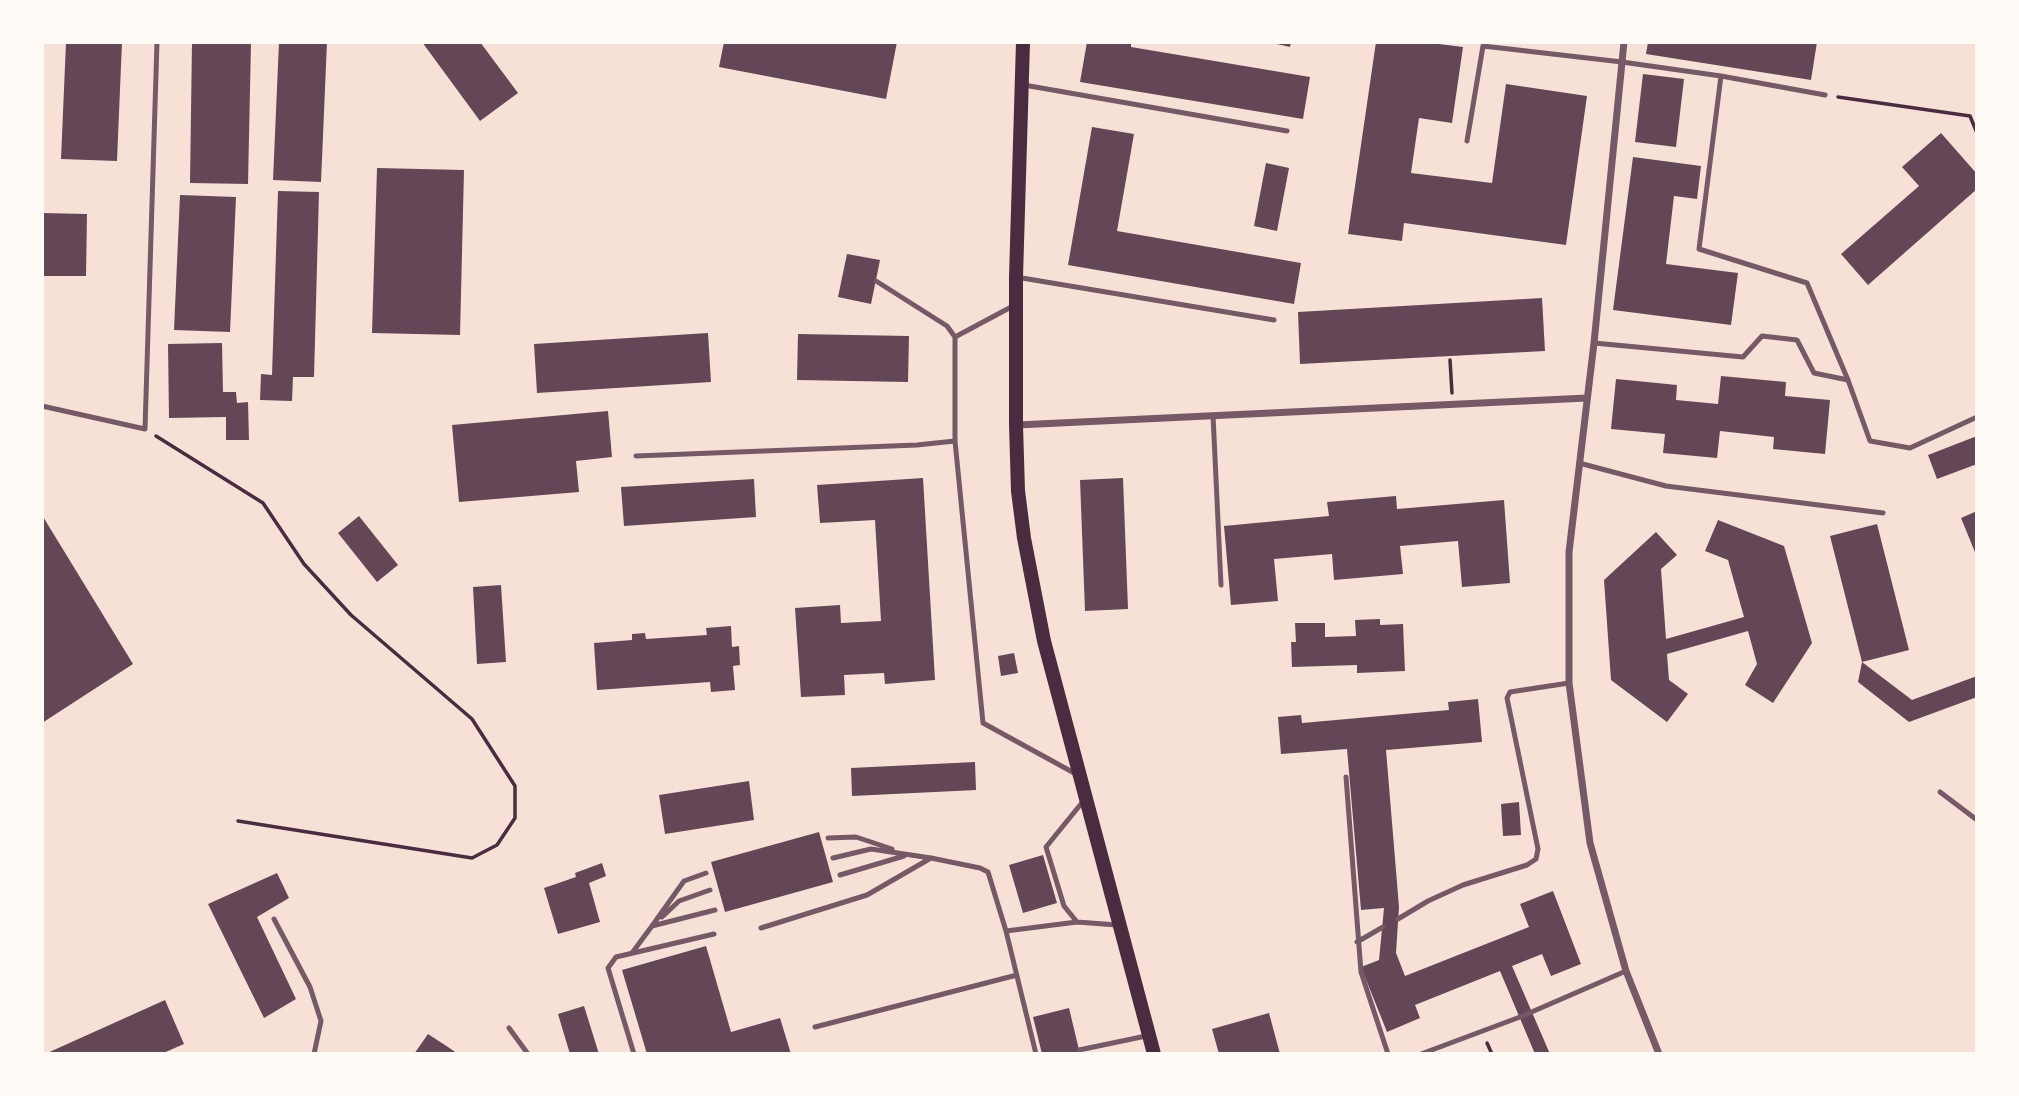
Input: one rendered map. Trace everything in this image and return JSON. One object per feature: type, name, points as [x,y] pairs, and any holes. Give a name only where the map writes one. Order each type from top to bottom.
[{"type":"main road","points":[[1023,42],[1016,277],[1018,491],[1044,641],[1154,1054]]},
{"type":"street","points":[[1625,42],[1569,552],[1569,683],[1590,844],[1626,971],[1659,1054]]},
{"type":"street","points":[[1016,425],[1587,398]]},
{"type":"lane","points":[[42,406],[145,429],[157,42]]},
{"type":"lane","points":[[1467,141],[1483,46],[1721,76],[1825,95]]},
{"type":"lane","points":[[1721,76],[1699,249],[1807,282],[1849,380],[1870,441],[1910,448],[1977,417]]},
{"type":"lane","points":[[1021,84],[1287,131]]},
{"type":"lane","points":[[1016,277],[1274,320]]},
{"type":"lane","points":[[876,281],[947,326],[954,337],[956,441],[983,723],[1080,776]]},
{"type":"lane","points":[[954,337],[1016,305]]},
{"type":"lane","points":[[1594,343],[1743,358],[1762,336],[1797,340],[1814,373],[1849,380]]},
{"type":"lane","points":[[1213,415],[1220,586]]},
{"type":"lane","points":[[636,456],[917,445],[956,441]]},
{"type":"lane","points":[[1579,463],[1666,486],[1883,513]]},
{"type":"lane","points":[[1398,919],[1463,885],[1527,865],[1536,859],[1538,849],[1507,698],[1510,692],[1569,683]]},
{"type":"lane","points":[[1346,777],[1361,972],[1388,1054]]},
{"type":"lane","points":[[1940,792],[1977,820]]},
{"type":"lane","points":[[1077,922],[1065,906],[1046,846],[1086,798]]},
{"type":"lane","points":[[828,838],[856,837],[908,854]]},
{"type":"lane","points":[[833,858],[871,849],[931,858],[988,872],[1006,931],[1036,1054]]},
{"type":"lane","points":[[840,875],[908,854]]},
{"type":"lane","points":[[761,928],[867,895],[931,858]]},
{"type":"lane","points":[[632,953],[684,881],[706,873]]},
{"type":"lane","points":[[652,926],[679,901],[710,891]]},
{"type":"lane","points":[[652,926],[715,911]]},
{"type":"lane","points":[[274,919],[310,987],[321,1021],[314,1054]]},
{"type":"lane","points":[[1006,931],[1077,922],[1119,925]]},
{"type":"lane","points":[[1357,942],[1383,927]]},
{"type":"lane","points":[[634,1054],[608,968],[616,957],[714,934]]},
{"type":"lane","points":[[1421,1054],[1532,1012],[1626,971]]},
{"type":"lane","points":[[815,1027],[1017,975]]},
{"type":"lane","points":[[509,1028],[528,1054]]},
{"type":"lane","points":[[1079,1050],[1149,1035]]},
{"type":"path","points":[[1825,95],[1970,116],[1977,133]]},
{"type":"path","points":[[1450,360],[1453,405]]},
{"type":"path","points":[[145,429],[263,502],[304,564],[351,614],[471,719],[515,786],[515,818],[498,845],[472,858],[238,821]]},
{"type":"building","points":[[66,42],[122,42],[117,161],[61,159]]},
{"type":"building","points":[[192,42],[251,42],[248,184],[190,183]]},
{"type":"building","points":[[279,42],[327,42],[321,182],[273,180]]},
{"type":"building","points":[[422,42],[480,42],[518,93],[480,121]]},
{"type":"building","points":[[724,42],[897,42],[886,99],[719,67]]},
{"type":"building","points":[[1087,42],[1131,42],[1131,47],[1310,77],[1303,119],[1080,82]]},
{"type":"building","points":[[1268,42],[1291,42],[1290,47]]},
{"type":"building","points":[[1376,42],[1423,42],[1463,47],[1452,123],[1419,118],[1411,173],[1492,183],[1506,84],[1587,96],[1566,245],[1404,223],[1402,241],[1348,234]]},
{"type":"building","points":[[1648,42],[1817,42],[1811,80],[1646,54]]},
{"type":"building","points":[[1643,74],[1684,79],[1676,147],[1635,142]]},
{"type":"building","points":[[1092,127],[1134,134],[1117,231],[1301,263],[1294,304],[1068,265]]},
{"type":"building","points":[[1941,133],[1977,174],[1977,189],[1868,285],[1841,254],[1919,186],[1902,167]]},
{"type":"building","points":[[1633,157],[1701,166],[1697,199],[1674,196],[1666,264],[1738,273],[1731,325],[1613,310]]},
{"type":"building","points":[[1266,163],[1289,168],[1277,231],[1254,226]]},
{"type":"building","points":[[377,168],[464,170],[460,335],[372,333]]},
{"type":"building","points":[[278,191],[319,192],[314,377],[293,377],[292,401],[260,400],[261,374],[272,375]]},
{"type":"building","points":[[180,195],[236,197],[230,332],[174,330]]},
{"type":"building","points":[[42,213],[87,214],[86,276],[42,276]]},
{"type":"building","points":[[847,254],[880,260],[871,304],[838,297]]},
{"type":"building","points":[[1542,298],[1545,351],[1300,364],[1298,312]]},
{"type":"building","points":[[708,333],[711,382],[537,393],[534,344]]},
{"type":"building","points":[[798,334],[909,336],[908,382],[797,380]]},
{"type":"building","points":[[222,343],[223,392],[236,392],[237,403],[248,402],[249,440],[226,440],[226,417],[169,418],[168,344]]},
{"type":"building","points":[[1721,376],[1786,382],[1785,396],[1830,400],[1825,454],[1773,449],[1774,437],[1720,431],[1717,458],[1663,453],[1665,434],[1611,429],[1616,379],[1677,385],[1676,400],[1718,404]]},
{"type":"building","points":[[608,411],[612,457],[576,461],[579,492],[459,502],[452,425]]},
{"type":"building","points":[[1977,436],[1977,464],[1937,479],[1928,455]]},
{"type":"building","points":[[923,478],[935,680],[885,684],[884,673],[844,675],[845,695],[801,697],[795,608],[840,605],[841,623],[881,621],[875,520],[820,523],[817,485]]},
{"type":"building","points":[[1123,478],[1128,609],[1085,611],[1080,480]]},
{"type":"building","points":[[754,479],[756,517],[624,526],[621,487]]},
{"type":"building","points":[[1396,496],[1397,509],[1504,500],[1510,583],[1462,587],[1458,541],[1400,546],[1403,574],[1334,580],[1332,554],[1274,559],[1278,601],[1231,605],[1224,526],[1329,516],[1327,502]]},
{"type":"building","points":[[1977,511],[1977,557],[1961,518]]},
{"type":"building","points":[[42,515],[133,664],[42,723]]},
{"type":"building","points":[[359,516],[398,565],[377,582],[338,533]]},
{"type":"building","points":[[1718,520],[1784,546],[1812,643],[1773,703],[1745,685],[1757,664],[1748,631],[1667,654],[1669,680],[1688,694],[1667,722],[1611,680],[1604,580],[1656,532],[1677,555],[1661,569],[1666,639],[1744,617],[1728,560],[1705,551]]},
{"type":"building","points":[[1877,524],[1909,650],[1862,662],[1830,536]]},
{"type":"building","points":[[501,585],[506,662],[477,664],[473,587]]},
{"type":"building","points":[[1380,619],[1380,625],[1403,624],[1405,671],[1357,673],[1357,665],[1292,667],[1291,642],[1296,642],[1295,623],[1325,623],[1325,637],[1356,636],[1355,620]]},
{"type":"building","points":[[731,626],[732,647],[739,646],[740,665],[733,666],[735,690],[711,692],[710,682],[597,690],[594,643],[632,640],[632,634],[645,633],[646,639],[707,635],[706,628]]},
{"type":"building","points":[[1014,653],[1018,673],[1001,676],[998,656]]},
{"type":"building","points":[[1862,662],[1912,700],[1977,676],[1977,697],[1909,722],[1858,682]]},
{"type":"building","points":[[1478,699],[1482,742],[1386,750],[1399,907],[1396,953],[1405,976],[1529,927],[1520,904],[1553,891],[1581,964],[1551,976],[1542,954],[1512,966],[1550,1054],[1535,1054],[1500,971],[1415,1005],[1420,1018],[1387,1032],[1361,967],[1379,960],[1384,908],[1361,910],[1347,749],[1281,754],[1278,717],[1301,715],[1302,723],[1449,710],[1448,702]]},
{"type":"building","points":[[975,762],[976,790],[852,796],[851,768]]},
{"type":"building","points":[[749,781],[754,820],[665,834],[659,795]]},
{"type":"building","points":[[1519,802],[1521,835],[1503,836],[1501,804]]},
{"type":"building","points":[[819,832],[833,882],[725,912],[711,862]]},
{"type":"building","points":[[1043,855],[1057,903],[1023,913],[1009,865]]},
{"type":"building","points":[[602,863],[606,876],[589,883],[600,922],[558,934],[544,888],[576,877],[575,873]]},
{"type":"building","points":[[277,873],[289,898],[257,917],[296,999],[264,1018],[208,904]]},
{"type":"building","points":[[706,946],[731,1032],[780,1018],[791,1054],[647,1054],[622,970]]},
{"type":"building","points":[[165,1000],[184,1044],[161,1054],[45,1054]]},
{"type":"building","points":[[584,1006],[599,1054],[570,1054],[558,1014]]},
{"type":"building","points":[[1069,1008],[1080,1054],[1042,1054],[1033,1017]]},
{"type":"building","points":[[1269,1013],[1280,1054],[1219,1054],[1212,1029]]},
{"type":"building","points":[[428,1034],[448,1047],[458,1054],[414,1054]]}]
